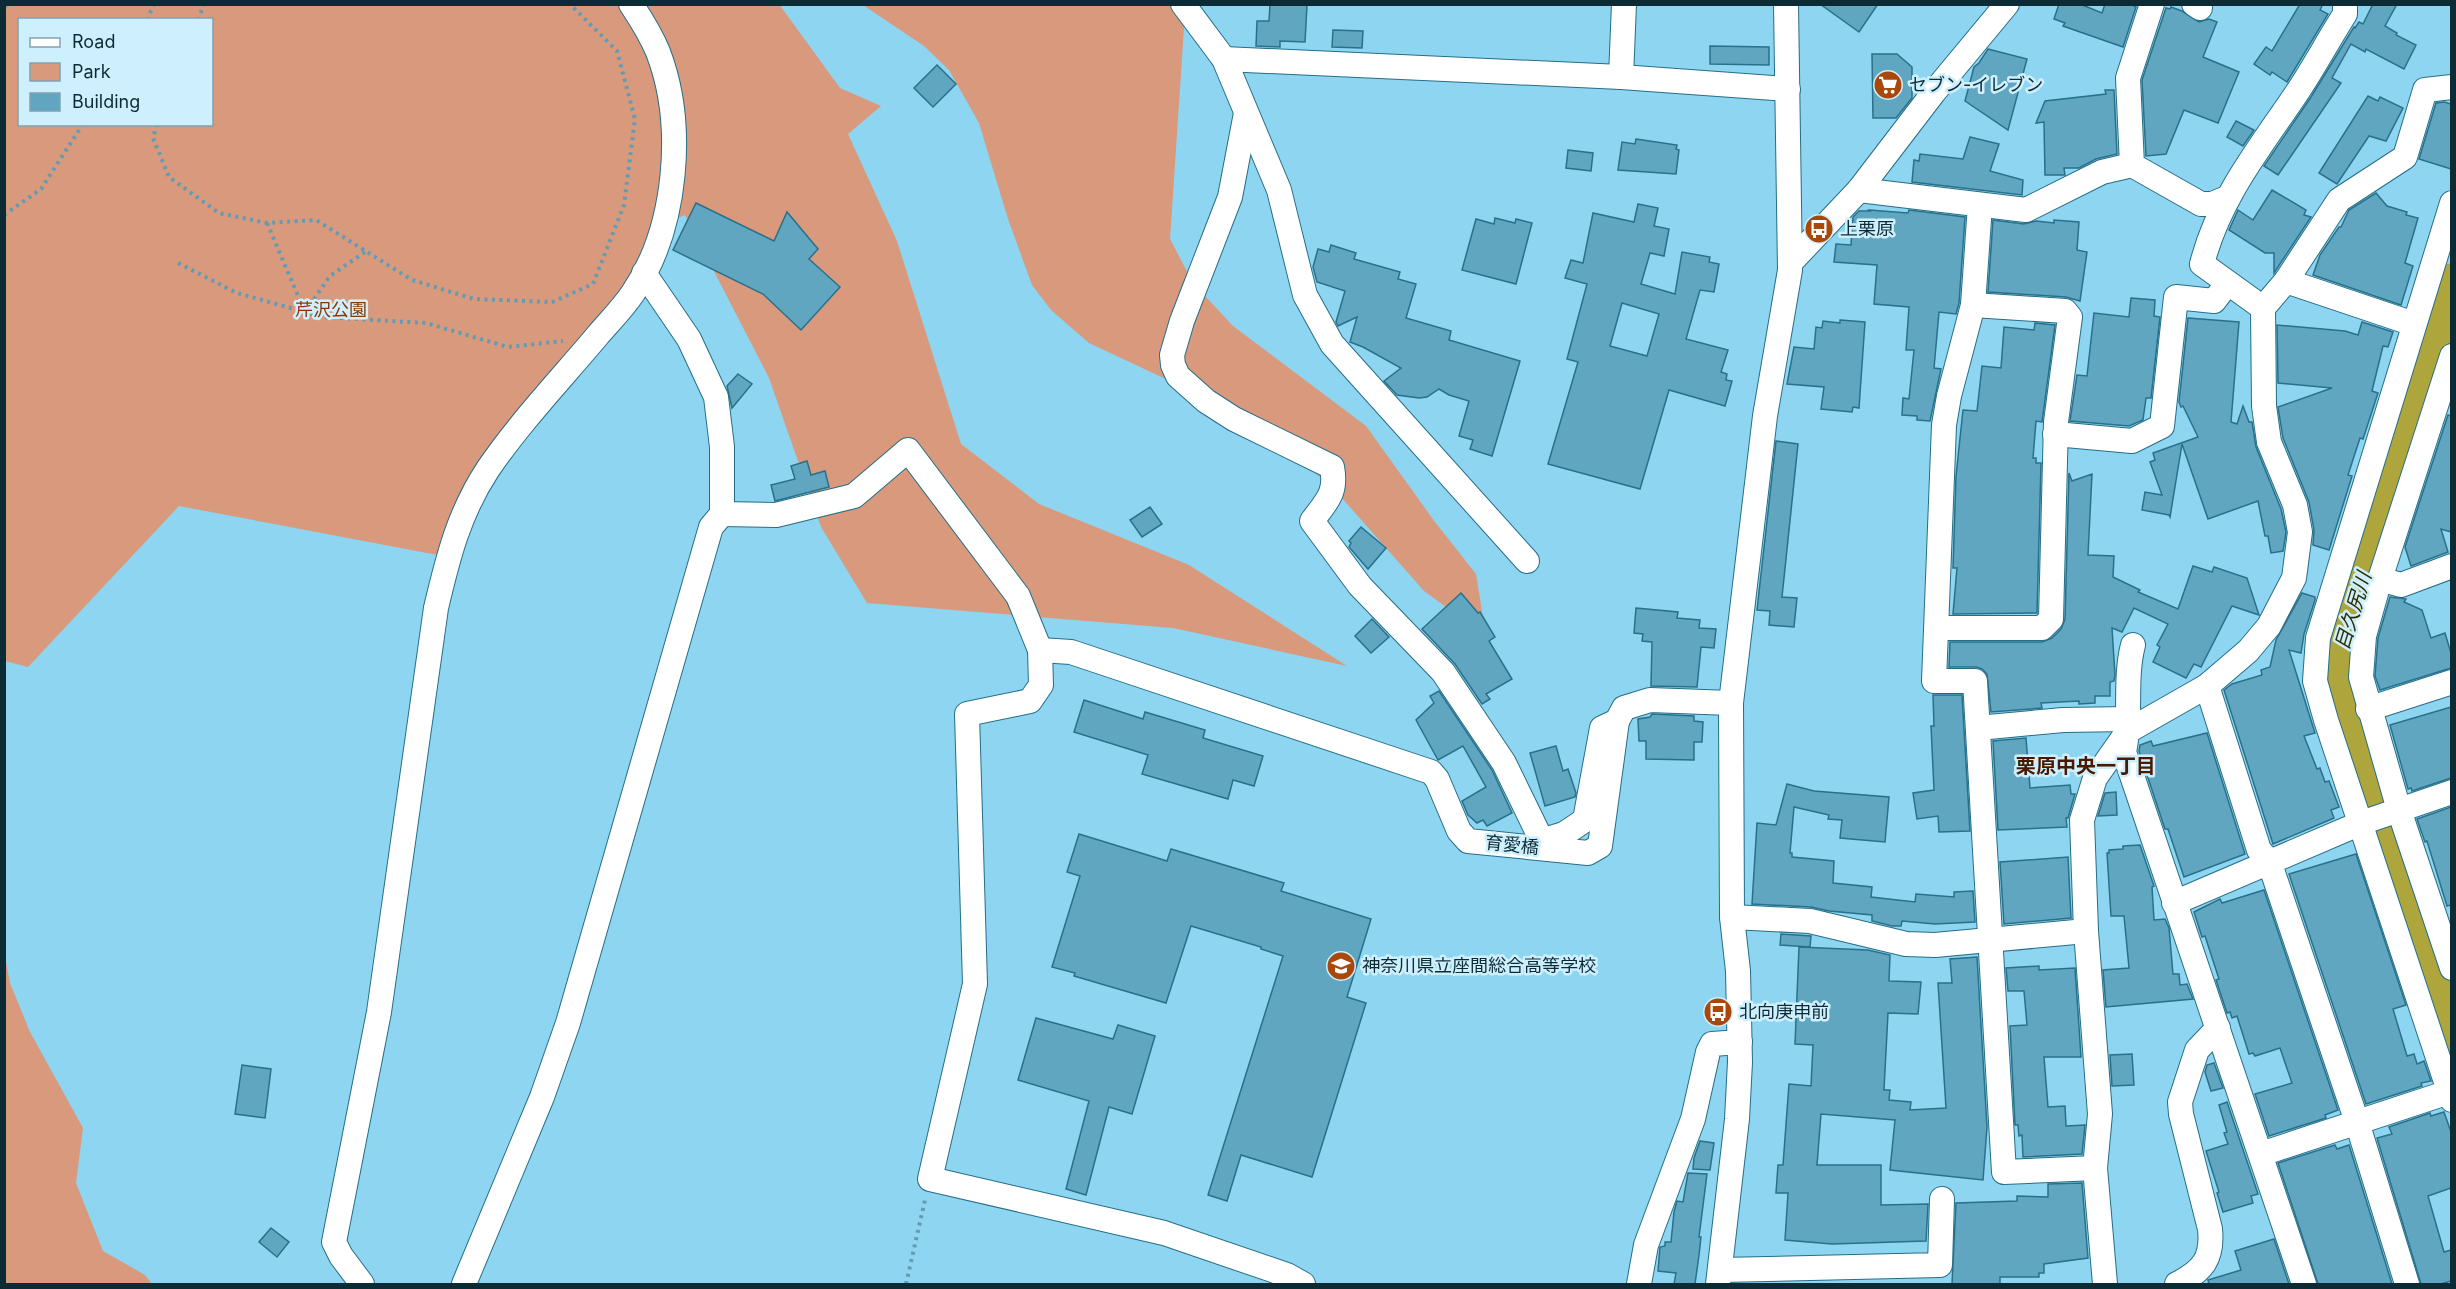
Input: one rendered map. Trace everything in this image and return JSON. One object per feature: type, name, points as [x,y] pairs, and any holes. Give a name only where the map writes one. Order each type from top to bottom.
[{"type":"street","points":[[362,1284],[334,1242],[379,1012],[436,608],[447,557],[464,510],[488,469],[517,430],[633,293],[657,247],[669,196],[674,144],[672,109],[658,52],[644,24],[630,4]]},
{"type":"street","points":[[1183,4],[1224,59],[1279,190],[1305,295],[1332,344],[1527,561]]},
{"type":"street","points":[[1621,77],[1624,4]]},
{"type":"street","points":[[1786,4],[1790,263],[1765,416],[1731,703],[1732,917],[1738,971],[1740,1042],[1737,1119],[1719,1277],[1821,1276],[1940,1265],[1942,1199]]},
{"type":"street","points":[[1790,263],[1859,190],[1934,92],[2007,4]]},
{"type":"street","points":[[2132,165],[2128,78],[2152,4]]},
{"type":"street","points":[[2263,308],[2202,264],[2227,198],[2252,156],[2294,99],[2345,14],[2345,4]]},
{"type":"street","points":[[1224,59],[1621,77],[1788,89]]},
{"type":"street","points":[[2106,1284],[2095,1168],[2100,1114],[2086,931],[2082,820],[2095,778],[2129,725],[2207,686],[2248,651],[2269,626],[2294,578],[2300,532],[2295,505],[2269,442],[2264,406],[2263,308],[2286,281],[2338,200],[2405,157],[2425,90],[2451,87]]},
{"type":"street","points":[[1246,113],[1230,197],[1182,321],[1172,355],[1173,365],[1178,375],[1206,401],[1234,419],[1332,467],[1335,482],[1328,500],[1312,521],[1360,586],[1443,672],[1504,763],[1540,837],[1544,840],[1563,834],[1585,820],[1602,728],[1616,728],[1624,708],[1650,700],[1731,703]]},
{"type":"street","points":[[1859,190],[2026,210],[2102,172],[2132,165],[2201,204],[2212,204],[2227,198]]},
{"type":"street","points":[[2261,1154],[2356,1122],[2450,1096],[2364,822],[2326,720],[2315,681],[2318,638],[2451,203]]},
{"type":"street","points":[[1980,205],[1973,305],[1949,396],[1944,425],[1934,681],[1975,681],[2004,1172],[2095,1168]]},
{"type":"street","points":[[464,1284],[542,1097],[568,1023],[711,527],[722,514],[722,447],[716,397],[689,339],[644,273]]},
{"type":"street","points":[[2286,281],[2414,324]]},
{"type":"street","points":[[2055,434],[2132,441],[2162,426],[2176,297],[2214,301],[2227,284]]},
{"type":"street","points":[[1937,628],[2042,628],[2051,619],[2055,434],[2070,317],[2065,311],[1973,305]]},
{"type":"street","points":[[2451,356],[2364,636],[2361,677],[2397,811],[2451,968]]},
{"type":"street","points":[[722,514],[776,515],[854,496],[908,450],[1018,596],[1040,650],[1041,685],[1030,701],[967,714],[975,984],[930,1179],[1164,1233],[1287,1275],[1303,1284]]},
{"type":"street","points":[[2380,579],[2401,585],[2451,566]]},
{"type":"street","points":[[2294,578],[2333,589]]},
{"type":"street","points":[[2133,645],[2129,660],[2129,725],[2124,752],[2304,1284]]},
{"type":"street","name":"育愛橋","points":[[1040,650],[1071,652],[1431,772],[1437,779],[1459,831],[1468,841],[1588,853],[1600,846],[1616,728]]},
{"type":"street","points":[[2368,709],[2451,682]]},
{"type":"street","points":[[2207,686],[2259,850],[2269,861],[2407,1284]]},
{"type":"street","points":[[1978,728],[2063,720],[2129,725]]},
{"type":"street","points":[[2174,903],[2364,822],[2451,792]]},
{"type":"street","points":[[1732,917],[1810,921],[1906,944],[1935,945],[1991,941],[2086,931]]},
{"type":"street","points":[[2180,1284],[2207,1260],[2212,1244],[2180,1102],[2198,1050],[2218,1028]]},
{"type":"street","points":[[1639,1284],[1646,1245],[1693,1119],[1708,1052],[1712,1044],[1740,1042]]},
{"type":"path","points":[[4,7],[9,4]]},
{"type":"path","points":[[148,18],[154,4]]},
{"type":"path","points":[[156,126],[153,138],[169,177],[219,213],[267,223],[315,220],[412,280],[474,299],[552,302],[593,284],[624,205],[635,119],[617,51],[570,4]]},
{"type":"path","points":[[4,215],[41,189],[81,126]]},
{"type":"path","points":[[267,223],[305,312]]},
{"type":"path","points":[[305,312],[330,276],[365,252]]},
{"type":"path","points":[[178,263],[237,293],[323,317],[426,323],[508,347],[597,337]]},
{"type":"path","points":[[906,1284],[930,1179]]},
{"type":"green space","name":"芹沢公園","points":[[779,4],[840,88],[881,106],[848,134],[897,241],[961,444],[1039,504],[1189,565],[1347,666],[1173,628],[867,603],[821,527],[769,378],[685,215],[662,225],[657,247],[517,430],[448,557],[179,506],[28,667],[5,661],[5,5]]},
{"type":"green space","points":[[1175,4],[1185,13],[1170,239],[1193,283],[1233,326],[1366,426],[1435,522],[1476,574],[1486,636],[1424,591],[1334,489],[1251,419],[1089,343],[1051,310],[1032,285],[1008,219],[979,123],[949,70],[924,46],[863,5]]},
{"type":"green space","points":[[5,957],[10,983],[30,1032],[83,1128],[76,1183],[103,1251],[145,1275],[152,1284],[5,1284]]},
{"type":"building","points":[[1270,4],[1307,5],[1305,42],[1280,41],[1280,47],[1256,46],[1257,21],[1269,21]]},
{"type":"building","points":[[1820,4],[1878,4],[1859,32]]},
{"type":"building","points":[[2059,4],[2080,4],[2102,13],[2105,4],[2130,4],[2136,7],[2123,47],[2063,26],[2065,23],[2054,19]]},
{"type":"building","points":[[2300,4],[2323,4],[2320,10],[2328,14],[2287,82],[2272,72],[2270,75],[2254,64],[2266,47],[2272,51]]},
{"type":"building","points":[[2373,4],[2397,4],[2385,26],[2397,33],[2396,35],[2416,45],[2404,69],[2366,49],[2365,52],[2351,44],[2332,78],[2341,83],[2278,175],[2264,166],[2311,97],[2354,27],[2359,22],[2363,24]]},
{"type":"building","points":[[2171,7],[2199,22],[2209,19],[2217,22],[2203,57],[2239,72],[2218,123],[2184,110],[2166,154],[2146,156],[2142,80],[2166,8]]},
{"type":"building","points":[[1333,30],[1363,31],[1362,48],[1332,47]]},
{"type":"building","points":[[1710,46],[1769,47],[1769,65],[1710,64]]},
{"type":"building","points":[[1988,49],[2027,59],[2008,130],[1965,101],[1974,67]]},
{"type":"building","points":[[1872,54],[1897,54],[1912,67],[1912,98],[1896,118],[1873,118]]},
{"type":"building","points":[[937,65],[956,84],[933,107],[914,88]]},
{"type":"building","points":[[2105,90],[2114,90],[2117,154],[2096,159],[2079,168],[2064,168],[2065,175],[2045,175],[2044,122],[2036,123],[2045,101],[2106,94]]},
{"type":"building","points":[[2368,96],[2378,101],[2380,97],[2403,108],[2386,141],[2369,136],[2337,184],[2319,173]]},
{"type":"building","points":[[2436,103],[2451,104],[2451,169],[2419,159]]},
{"type":"building","points":[[2236,121],[2254,130],[2243,146],[2227,137]]},
{"type":"building","points":[[1970,137],[1999,144],[1990,171],[2023,180],[2022,195],[1912,182],[1914,160],[1919,161],[1920,154],[1963,159]]},
{"type":"building","points":[[1636,139],[1677,145],[1676,149],[1679,150],[1676,174],[1618,170],[1622,142],[1635,144]]},
{"type":"building","points":[[1568,150],[1593,153],[1591,171],[1566,168]]},
{"type":"building","points":[[2272,190],[2306,210],[2304,215],[2311,217],[2274,273],[2274,253],[2265,253],[2229,230],[2238,210],[2253,220]]},
{"type":"building","points":[[2376,193],[2387,206],[2418,218],[2405,263],[2413,266],[2401,305],[2313,275],[2320,255],[2341,227],[2349,210]]},
{"type":"building","points":[[696,203],[774,241],[787,212],[818,249],[809,259],[840,287],[801,330],[763,294],[673,250]]},
{"type":"building","points":[[1638,204],[1658,208],[1654,226],[1669,229],[1664,256],[1650,253],[1641,284],[1675,294],[1682,252],[1710,257],[1709,262],[1719,264],[1714,292],[1700,290],[1686,339],[1728,350],[1721,372],[1727,374],[1726,380],[1732,381],[1725,406],[1669,390],[1640,489],[1548,464],[1578,362],[1567,359],[1587,284],[1565,278],[1571,260],[1583,263],[1593,213],[1634,222]],"holes":[[[1622,303],[1659,314],[1647,356],[1610,346]]]},
{"type":"building","points":[[1909,210],[1965,217],[1959,303],[1956,314],[1939,312],[1934,368],[1941,369],[1930,421],[1917,420],[1917,416],[1902,415],[1903,398],[1909,399],[1914,350],[1906,350],[1909,307],[1874,304],[1877,265],[1834,262],[1836,244],[1851,245],[1853,217],[1859,211],[1908,213]]},
{"type":"building","points":[[1495,218],[1515,223],[1516,219],[1532,223],[1516,284],[1462,270],[1476,219],[1494,224]]},
{"type":"building","points":[[1993,220],[2024,224],[2036,221],[2054,223],[2054,220],[2079,222],[2077,250],[2087,252],[2080,301],[2066,297],[1988,292]]},
{"type":"building","points":[[1331,245],[1356,253],[1354,259],[1400,272],[1398,279],[1416,284],[1406,318],[1451,331],[1449,340],[1520,361],[1492,456],[1470,449],[1473,440],[1459,436],[1469,401],[1449,395],[1439,389],[1427,397],[1397,395],[1384,381],[1401,368],[1350,342],[1357,317],[1338,326],[1336,322],[1345,291],[1317,282],[1313,267],[1318,249],[1329,252]]},
{"type":"building","points":[[2131,298],[2155,300],[2154,316],[2160,317],[2151,398],[2146,398],[2143,420],[2129,426],[2070,421],[2077,375],[2087,376],[2094,313],[2129,317]]},
{"type":"building","points":[[2188,318],[2239,322],[2231,422],[2237,424],[2243,406],[2249,422],[2252,422],[2256,447],[2281,509],[2286,532],[2283,551],[2271,553],[2258,501],[2208,519],[2182,444],[2170,517],[2142,510],[2145,492],[2162,495],[2150,462],[2155,460],[2153,453],[2198,437],[2179,402]]},
{"type":"building","points":[[1840,320],[1865,322],[1859,408],[1853,407],[1852,412],[1821,409],[1824,387],[1787,384],[1794,347],[1814,349],[1816,327],[1822,328],[1823,321],[1840,323]]},
{"type":"building","points":[[2362,322],[2393,332],[2388,347],[2383,346],[2372,391],[2378,393],[2348,475],[2352,476],[2329,550],[2313,545],[2314,530],[2309,502],[2283,438],[2278,407],[2332,388],[2278,383],[2277,325],[2345,331],[2358,335]]},
{"type":"building","points":[[2035,323],[2055,325],[2042,422],[2036,421],[2033,458],[2036,458],[2036,463],[2041,463],[2037,613],[1953,614],[1957,568],[1953,568],[1956,476],[1963,410],[1977,411],[1982,366],[2001,368],[2004,327],[2034,330]]},
{"type":"building","points":[[738,374],[752,384],[732,408],[727,386]]},
{"type":"building","points":[[2448,415],[2451,416],[2451,532],[2441,529],[2448,552],[2411,566],[2405,547]]},
{"type":"building","points":[[1776,441],[1798,444],[1782,597],[1797,598],[1794,627],[1769,625],[1770,611],[1757,610]]},
{"type":"building","points":[[807,461],[811,475],[825,471],[829,487],[775,501],[771,485],[795,479],[791,466]]},
{"type":"building","points":[[2069,473],[2072,481],[2092,474],[2088,555],[2114,556],[2113,577],[2140,590],[2138,592],[2178,609],[2193,566],[2212,572],[2214,567],[2247,578],[2259,615],[2232,606],[2201,667],[2194,664],[2186,678],[2153,662],[2160,647],[2157,645],[2168,624],[2134,608],[2122,632],[2112,628],[2115,675],[2114,681],[2110,682],[2110,696],[2095,696],[2095,703],[2079,704],[2079,701],[2041,703],[2042,708],[1991,712],[1987,674],[1976,667],[1949,667],[1950,642],[2042,642],[2052,638],[2061,629],[2065,619]]},
{"type":"building","points":[[1150,507],[1162,524],[1142,537],[1130,520]]},
{"type":"building","points":[[1361,527],[1386,548],[1368,569],[1349,547],[1351,543],[1349,541]]},
{"type":"building","points":[[1461,593],[1478,613],[1480,612],[1495,637],[1489,641],[1512,679],[1486,694],[1490,699],[1482,704],[1455,664],[1422,629]]},
{"type":"building","points":[[2302,593],[2315,597],[2315,600],[2304,634],[2301,653],[2289,650],[2315,733],[2304,736],[2317,769],[2320,768],[2325,782],[2329,781],[2339,807],[2331,810],[2334,818],[2273,844],[2224,690],[2232,684],[2262,675],[2261,670],[2270,667],[2276,640]]},
{"type":"building","points":[[2390,597],[2406,599],[2404,602],[2422,610],[2431,638],[2445,633],[2451,653],[2451,668],[2380,690],[2375,676],[2378,638]]},
{"type":"building","points":[[1636,608],[1678,612],[1677,618],[1700,620],[1699,628],[1716,629],[1714,648],[1701,647],[1697,687],[1651,686],[1652,642],[1642,641],[1643,634],[1634,633]]},
{"type":"building","points":[[1372,619],[1389,637],[1371,653],[1355,636]]},
{"type":"building","points":[[1439,691],[1492,770],[1512,813],[1487,826],[1483,820],[1477,823],[1468,815],[1462,801],[1486,787],[1463,746],[1438,760],[1416,720],[1434,703],[1430,696]]},
{"type":"building","points":[[1933,695],[1962,695],[1970,831],[1939,832],[1938,816],[1917,819],[1913,793],[1934,790],[1931,726],[1934,726]]},
{"type":"building","points":[[1084,700],[1143,719],[1145,712],[1205,730],[1203,738],[1263,756],[1254,786],[1233,780],[1228,799],[1142,774],[1148,755],[1074,732]]},
{"type":"building","points":[[2451,707],[2451,778],[2412,791],[2411,788],[2408,789],[2390,725]]},
{"type":"building","points":[[1652,714],[1694,716],[1694,721],[1703,722],[1702,742],[1694,742],[1694,760],[1646,759],[1646,741],[1639,741],[1638,719],[1650,717]]},
{"type":"building","points":[[2207,733],[2245,854],[2184,877],[2139,751],[2140,745],[2151,741],[2153,746]]},
{"type":"building","points":[[2026,738],[2030,788],[2070,785],[2071,794],[2075,794],[2068,818],[2066,818],[2067,827],[1998,830],[1993,741]]},
{"type":"building","points":[[1556,746],[1563,771],[1568,769],[1576,793],[1575,797],[1545,806],[1530,753]]},
{"type":"building","points":[[1787,784],[1814,791],[1889,797],[1885,842],[1840,838],[1842,820],[1828,819],[1829,815],[1794,807],[1790,853],[1792,857],[1834,861],[1833,883],[1872,887],[1871,897],[1915,902],[1916,894],[1954,897],[1954,892],[1973,891],[1975,922],[1935,924],[1902,921],[1901,926],[1892,926],[1872,921],[1872,915],[1811,907],[1752,904],[1757,823],[1776,825]]},
{"type":"building","points":[[2116,792],[2117,815],[2098,816],[2105,793]]},
{"type":"building","points":[[2451,807],[2451,905],[2447,906],[2427,841],[2425,842],[2417,819]]},
{"type":"building","points":[[1079,834],[1167,861],[1171,849],[1284,883],[1281,891],[1371,919],[1347,997],[1366,1003],[1312,1177],[1241,1155],[1227,1201],[1208,1195],[1283,956],[1191,926],[1166,1003],[1074,976],[1075,973],[1052,967],[1080,876],[1067,872]]},
{"type":"building","points":[[2140,845],[2154,886],[2152,887],[2154,920],[2165,919],[2169,928],[2173,974],[2179,974],[2180,985],[2187,984],[2193,999],[2106,1007],[2103,970],[2129,968],[2124,916],[2111,916],[2107,853],[2109,850],[2123,849],[2123,846]]},
{"type":"building","points":[[2356,854],[2406,1005],[2393,1009],[2407,1056],[2414,1054],[2417,1064],[2424,1061],[2431,1081],[2366,1104],[2289,874]]},
{"type":"building","points":[[2068,857],[2071,918],[2004,924],[2000,862]]},
{"type":"building","points":[[2264,890],[2338,1110],[2325,1115],[2326,1118],[2269,1136],[2255,1094],[2292,1083],[2280,1048],[2255,1056],[2253,1053],[2249,1054],[2237,1016],[2232,1018],[2230,1012],[2227,1013],[2205,936],[2202,937],[2194,912],[2220,899],[2222,903]]},
{"type":"building","points":[[1781,934],[1811,936],[1810,947],[1780,945]]},
{"type":"building","points":[[1799,947],[1868,950],[1890,955],[1889,981],[1921,982],[1918,1014],[1888,1013],[1884,1090],[1890,1090],[1889,1100],[1911,1102],[1910,1110],[1946,1108],[1938,983],[1952,983],[1950,959],[1977,957],[1987,1127],[1983,1180],[1890,1170],[1895,1120],[1821,1114],[1817,1165],[1881,1165],[1881,1205],[1928,1204],[1926,1241],[1832,1244],[1785,1240],[1788,1193],[1776,1193],[1778,1165],[1783,1165],[1789,1084],[1811,1086],[1813,1045],[1795,1044]]},
{"type":"building","points":[[2039,966],[2039,970],[2075,968],[2081,1057],[2044,1057],[2048,1107],[2065,1106],[2066,1126],[2085,1125],[2082,1154],[2023,1157],[2022,1135],[2019,1136],[2018,1125],[2015,1125],[2010,1026],[2027,1025],[2024,991],[2008,991],[2006,968]]},
{"type":"building","points":[[1036,1018],[1113,1039],[1118,1025],[1155,1036],[1132,1114],[1109,1107],[1086,1195],[1066,1189],[1089,1101],[1018,1080]]},
{"type":"building","points":[[2132,1054],[2134,1085],[2112,1086],[2110,1055]]},
{"type":"building","points":[[2214,1063],[2223,1088],[2211,1091],[2205,1072],[2207,1065]]},
{"type":"building","points":[[242,1065],[271,1069],[265,1118],[235,1114]]},
{"type":"building","points":[[2227,1102],[2258,1194],[2251,1196],[2253,1203],[2223,1212],[2206,1151],[2228,1144],[2219,1105]]},
{"type":"building","points":[[2444,1112],[2451,1132],[2451,1188],[2428,1196],[2444,1252],[2451,1250],[2451,1281],[2441,1284],[2421,1284],[2377,1138],[2392,1134],[2389,1127],[2430,1113],[2431,1116]]},
{"type":"building","points":[[1700,1141],[1714,1143],[1710,1170],[1693,1169]]},
{"type":"building","points":[[2335,1145],[2337,1149],[2349,1145],[2392,1284],[2318,1284],[2278,1163]]},
{"type":"building","points":[[1688,1173],[1707,1174],[1699,1255],[1695,1284],[1674,1284],[1676,1273],[1658,1271],[1660,1247],[1665,1246],[1665,1242],[1671,1242],[1674,1212],[1677,1201],[1683,1202]]},
{"type":"building","points":[[2082,1183],[2088,1258],[2044,1264],[2044,1273],[2039,1273],[2039,1277],[2000,1277],[2000,1284],[1952,1284],[1956,1203],[2017,1201],[2017,1196],[2048,1197],[2048,1184]]},
{"type":"building","points":[[271,1228],[289,1242],[277,1257],[259,1242]]},
{"type":"building","points":[[2274,1239],[2289,1284],[2209,1284],[2208,1280],[2241,1270],[2235,1251]]},
{"type":"waterway","name":"目久尻川","points":[[2452,283],[2341,645],[2339,661],[2340,691],[2452,1043]]},
{"type":"place","name":"セブン-イレブン","points":[[1888,85]]},
{"type":"place","name":"上栗原","points":[[1819,229]]},
{"type":"place","name":"神奈川県立座間総合高等学校","points":[[1341,966]]},
{"type":"place","name":"北向庚申前","points":[[1718,1012]]},
{"type":"district","name":"栗原中央一丁目","points":[[2086,766]]}]
